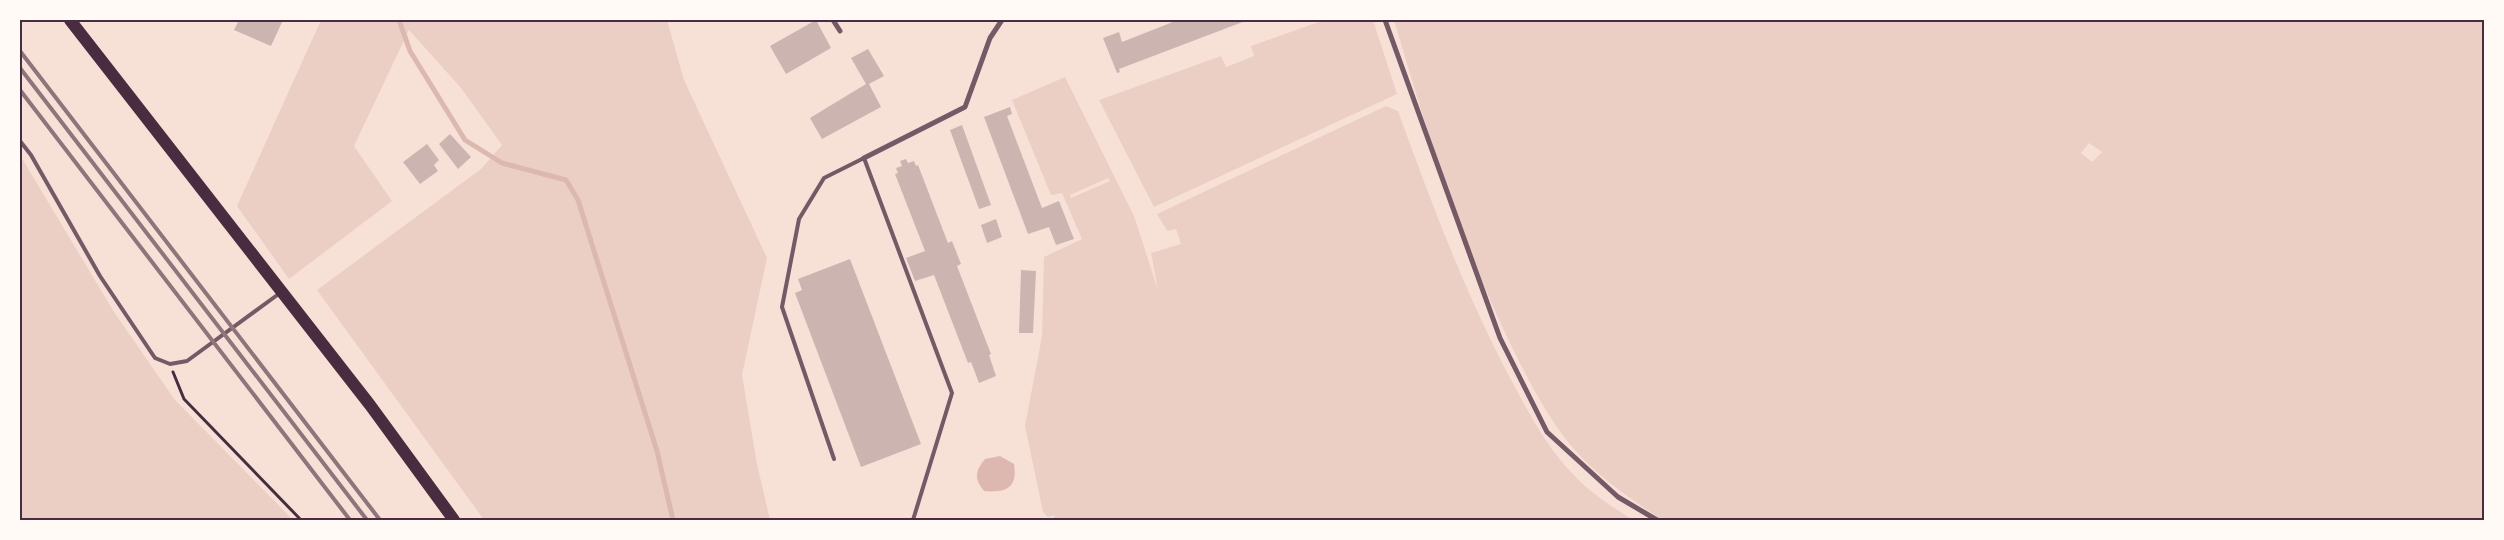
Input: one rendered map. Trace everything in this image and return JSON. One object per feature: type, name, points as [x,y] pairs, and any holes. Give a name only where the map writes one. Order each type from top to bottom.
[{"type":"main road","points":[[70,20],[282,292],[454,520]]},
{"type":"street","points":[[833,20],[840,30]]},
{"type":"street","points":[[864,158],[965,108],[990,38],[1002,20]]},
{"type":"street","points":[[1385,20],[1500,338],[1547,432],[1618,497],[1658,520]]},
{"type":"lane","points":[[20,140],[31,155],[100,276],[155,358],[170,364],[187,360],[282,292]]},
{"type":"lane","points":[[834,459],[782,307],[799,219],[824,178],[864,158],[952,393],[913,520]]},
{"type":"path","points":[[170,364],[184,399],[301,520]]},
{"type":"shaded area","points":[[321,20],[667,20],[684,80],[767,258],[742,375],[757,464],[770,520],[484,520],[317,290],[481,169],[502,145],[461,88],[409,30],[354,146],[392,201],[289,279],[237,206]]},
{"type":"shaded area","points":[[1324,20],[1373,20],[1397,94],[1154,207],[1099,100],[1221,56],[1226,67],[1254,56],[1251,46]]},
{"type":"shaded area","points":[[1394,20],[2484,20],[2484,520],[1662,520],[1616,487],[1584,460],[1564,437],[1546,411],[1530,382],[1490,300],[1459,222],[1431,142]],"holes":[[[2089,143],[2102,152],[2092,162],[2081,153]]]},
{"type":"shaded area","points":[[1065,77],[1134,216],[1158,290],[1151,253],[1181,244],[1176,229],[1167,231],[1157,214],[1386,106],[1398,111],[1438,217],[1482,322],[1528,412],[1564,465],[1601,499],[1633,520],[1052,520],[1055,515],[1048,517],[1043,512],[1025,426],[1042,336],[1044,257],[1082,239],[1062,193],[1051,195],[1012,100]],"holes":[[[1108,178],[1110,181],[1071,198],[1070,195]]]},
{"type":"shaded area","points":[[20,155],[114,312],[175,400],[293,520],[20,520]]},
{"type":"shaded area","points":[[1000,456],[1014,464],[1015,472],[1012,484],[1004,490],[984,491],[977,479],[979,467],[985,459]]},
{"type":"building","points":[[239,20],[283,20],[271,46],[234,30]]},
{"type":"building","points":[[816,20],[831,48],[786,74],[770,46]]},
{"type":"building","points":[[1178,20],[1248,20],[1119,69],[1120,72],[1117,73],[1103,38],[1119,32],[1122,42]]},
{"type":"building","points":[[868,49],[884,76],[869,84],[881,107],[822,139],[810,118],[866,84],[851,58]]},
{"type":"building","points":[[1010,107],[1012,114],[1007,116],[1042,208],[1059,201],[1074,239],[1056,245],[1049,227],[1028,234],[984,117]]},
{"type":"building","points":[[962,125],[991,205],[979,209],[950,130]]},
{"type":"building","points":[[450,134],[471,157],[458,169],[439,144]]},
{"type":"building","points":[[427,144],[439,160],[434,165],[438,171],[420,184],[403,162]]},
{"type":"building","points":[[906,159],[908,163],[914,161],[916,166],[918,165],[948,243],[952,241],[961,264],[957,266],[991,354],[989,355],[996,376],[979,383],[971,362],[968,363],[934,275],[915,281],[906,258],[925,251],[895,174],[898,173],[896,168],[902,166],[900,161]]},
{"type":"building","points":[[996,219],[1002,237],[987,243],[981,225]]},
{"type":"building","points":[[850,259],[921,444],[861,467],[795,293],[802,290],[798,279]]},
{"type":"building","points":[[1021,270],[1036,271],[1033,333],[1019,333]]},
{"type":"waterway","points":[[399,20],[410,51],[465,140],[502,163],[566,180],[578,200],[657,451],[673,520]]},
{"type":"railway","points":[[20,51],[380,520]]},
{"type":"railway","points":[[20,68],[367,520]]},
{"type":"railway","points":[[20,90],[350,520]]}]
